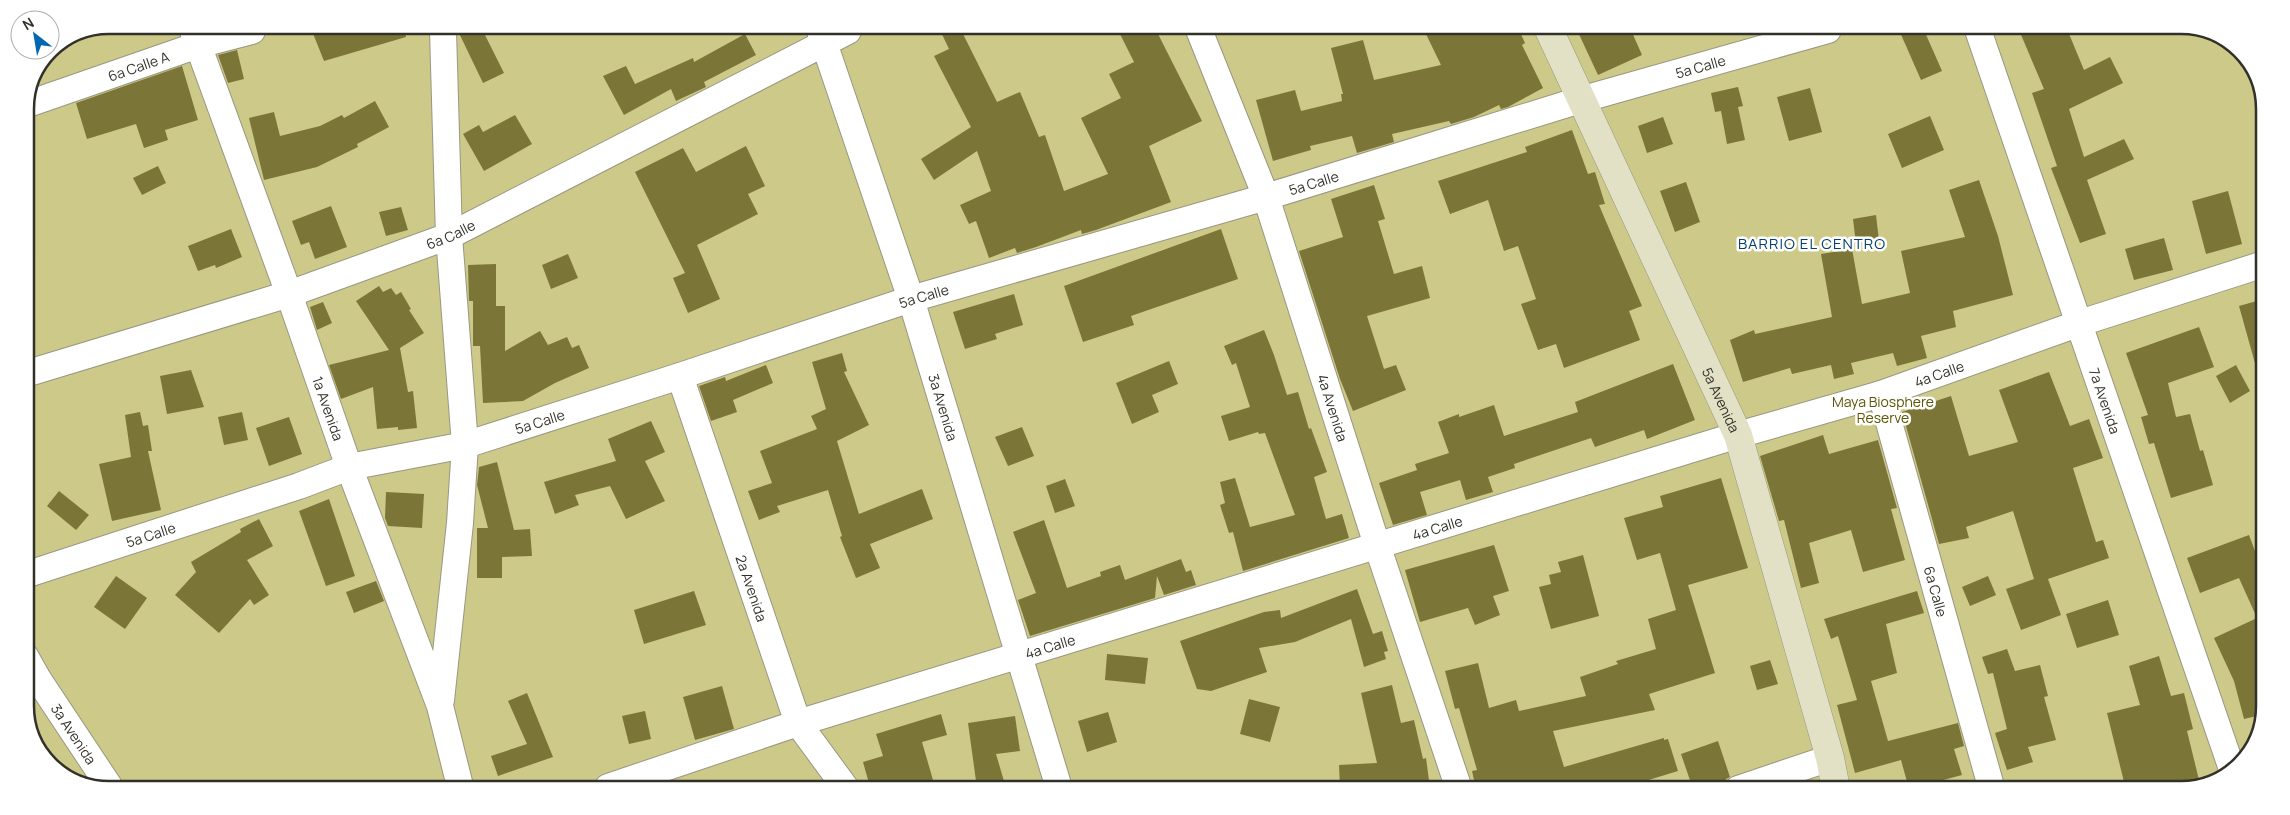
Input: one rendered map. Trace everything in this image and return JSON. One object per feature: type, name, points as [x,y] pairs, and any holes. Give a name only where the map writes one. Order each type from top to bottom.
[{"type":"street","name":"6a Calle A","points":[[35,101],[196,38],[228,34]]},
{"type":"street","points":[[440,706],[460,523],[465,445],[449,236],[443,34]]},
{"type":"street","name":"4a Avenida","points":[[1201,34],[1266,197],[1377,546],[1457,781]]},
{"type":"street","name":"5a Avenida","points":[[1551,34],[1738,435],[1830,758],[1834,781]]},
{"type":"street","name":"5a Calle","points":[[34,572],[299,486],[349,467],[465,445],[680,376],[911,298],[1266,197],[1580,100],[1814,34]]},
{"type":"street","name":"7a Avenida","points":[[1979,34],[2080,323],[2229,764]]},
{"type":"street","name":"6a Calle","points":[[34,371],[290,294],[449,236],[822,37]]},
{"type":"street","name":"3a Avenida","points":[[822,37],[911,298],[1057,781]]},
{"type":"street","name":"1a Avenida","points":[[196,38],[290,294],[349,467],[440,706],[459,781]]},
{"type":"street","name":"4a Calle","points":[[626,781],[798,723],[1738,435],[1881,394],[2080,323],[2256,267]]},
{"type":"street","name":"2a Avenida","points":[[680,376],[798,723],[841,781]]},
{"type":"street","name":"6a Calle","points":[[1881,394],[1989,781]]},
{"type":"street","name":"3a Avenida","points":[[34,670],[106,781]]},
{"type":"street","points":[[1762,781],[1830,758]]},
{"type":"green space","name":"Maya Biosphere Reserve","points":[[109,34],[2182,34],[2206,38],[2223,46],[2241,63],[2251,80],[2256,104],[2256,716],[2252,731],[2249,740],[2231,763],[2215,774],[2191,781],[99,781],[84,777],[67,769],[49,752],[38,731],[34,711],[35,94],[39,80],[46,67],[52,60],[60,60],[60,52],[80,39],[94,35]]},
{"type":"building","points":[[313,34],[406,34],[406,37],[324,61]]},
{"type":"building","points":[[459,34],[484,34],[504,73],[483,83]]},
{"type":"building","points":[[745,34],[756,55],[704,82],[706,87],[676,101],[671,89],[624,115],[603,76],[626,66],[635,84],[693,58],[694,62]]},
{"type":"building","points":[[942,34],[963,34],[997,102],[1020,92],[1039,137],[1045,135],[1064,191],[1108,174],[1081,118],[1121,98],[1109,74],[1134,62],[1120,34],[1158,34],[1202,121],[1149,146],[1171,202],[1096,230],[1082,234],[1081,230],[1017,253],[1015,248],[989,258],[976,221],[969,224],[960,205],[991,191],[977,151],[934,180],[921,159],[971,127],[934,56],[949,49]]},
{"type":"building","points":[[1426,34],[1521,34],[1525,43],[1522,45],[1543,88],[1508,107],[1501,109],[1499,105],[1474,117],[1451,124],[1449,121],[1392,134],[1394,142],[1357,153],[1352,136],[1310,146],[1311,150],[1273,161],[1256,100],[1295,90],[1301,111],[1342,101],[1341,94],[1343,94],[1331,48],[1363,40],[1374,80],[1441,65]]},
{"type":"building","points":[[1579,34],[1633,34],[1642,55],[1598,75]]},
{"type":"building","points":[[1901,34],[1926,34],[1942,71],[1921,80]]},
{"type":"building","points":[[2021,34],[2069,34],[2084,70],[2110,57],[2123,83],[2069,109],[2084,157],[2124,139],[2134,159],[2087,180],[2106,234],[2080,243],[2051,168],[2057,166],[2032,93],[2044,89]]},
{"type":"building","points":[[237,50],[244,79],[228,83],[218,55]]},
{"type":"building","points":[[182,66],[198,120],[165,130],[168,140],[144,148],[136,124],[87,139],[76,103]]},
{"type":"building","points":[[1738,87],[1743,106],[1738,107],[1745,140],[1727,144],[1721,111],[1715,112],[1711,93]]},
{"type":"building","points":[[1810,88],[1822,132],[1789,141],[1777,97]]},
{"type":"building","points":[[375,101],[389,127],[357,144],[358,147],[317,167],[264,180],[249,118],[274,112],[280,136],[320,126],[342,115],[344,118]]},
{"type":"building","points":[[515,115],[532,144],[484,171],[463,134],[479,125],[483,132]]},
{"type":"building","points":[[1930,116],[1944,150],[1902,168],[1888,134]]},
{"type":"building","points":[[1663,117],[1673,144],[1647,153],[1638,126]]},
{"type":"building","points":[[1572,130],[1588,174],[1595,172],[1605,204],[1599,205],[1642,306],[1629,311],[1640,340],[1564,368],[1556,344],[1538,350],[1521,304],[1536,299],[1518,246],[1504,251],[1488,200],[1450,214],[1438,181],[1527,152],[1525,147]]},
{"type":"building","points":[[746,146],[765,186],[748,194],[758,214],[697,245],[720,299],[688,313],[673,278],[685,273],[635,172],[683,148],[696,172]]},
{"type":"building","points":[[158,166],[166,183],[142,195],[133,178]]},
{"type":"building","points":[[1979,180],[1998,236],[2013,295],[1953,311],[1956,327],[1921,336],[1927,358],[1897,366],[1893,353],[1851,363],[1854,374],[1834,379],[1831,365],[1792,374],[1790,368],[1743,382],[1730,340],[1754,330],[1755,334],[1832,317],[1821,254],[1852,249],[1862,304],[1910,293],[1901,251],[1965,237],[1949,190]]},
{"type":"building","points":[[1686,182],[1700,222],[1675,232],[1660,191]]},
{"type":"building","points":[[1374,185],[1385,219],[1378,221],[1394,274],[1422,266],[1430,298],[1367,316],[1384,369],[1396,365],[1406,390],[1353,411],[1340,379],[1299,251],[1343,237],[1331,199]]},
{"type":"building","points":[[2228,191],[2242,244],[2206,254],[2192,201]]},
{"type":"building","points":[[331,206],[347,247],[315,259],[309,242],[301,245],[292,221]]},
{"type":"building","points":[[401,207],[408,230],[386,236],[379,212]]},
{"type":"building","points":[[1876,215],[1879,241],[1856,244],[1853,219]]},
{"type":"building","points":[[231,229],[242,257],[216,268],[215,265],[198,271],[188,246]]},
{"type":"building","points":[[1221,229],[1238,279],[1131,316],[1134,325],[1083,342],[1064,286]]},
{"type":"building","points":[[2164,238],[2173,270],[2134,280],[2125,249]]},
{"type":"building","points":[[568,254],[578,278],[551,289],[542,265]]},
{"type":"building","points":[[496,264],[496,306],[505,306],[505,351],[540,331],[548,345],[567,337],[572,348],[579,345],[589,368],[555,383],[523,401],[483,403],[480,346],[473,346],[473,301],[469,301],[468,265]]},
{"type":"building","points":[[379,286],[383,292],[391,288],[396,295],[401,292],[411,309],[409,310],[424,333],[400,348],[408,392],[413,391],[417,428],[398,430],[398,427],[377,429],[373,387],[341,399],[329,365],[389,350],[356,301]]},
{"type":"building","points":[[1014,294],[1023,325],[995,334],[997,339],[965,349],[953,312]]},
{"type":"building","points":[[2256,301],[2256,367],[2239,306]]},
{"type":"building","points":[[323,302],[332,323],[317,330],[310,307]]},
{"type":"building","points":[[2199,327],[2214,367],[2168,383],[2176,417],[2190,414],[2200,451],[2203,450],[2213,485],[2171,498],[2154,443],[2149,444],[2141,417],[2148,415],[2126,353]]},
{"type":"building","points":[[1264,330],[1287,395],[1298,392],[1309,429],[1311,428],[1327,472],[1314,477],[1326,519],[1342,514],[1349,538],[1243,571],[1233,532],[1229,533],[1220,505],[1225,503],[1220,482],[1235,478],[1250,527],[1295,515],[1265,433],[1259,434],[1258,432],[1229,441],[1221,416],[1250,407],[1236,363],[1232,365],[1224,346]]},
{"type":"building","points":[[842,353],[847,371],[844,372],[869,425],[837,441],[859,514],[922,489],[933,519],[870,544],[880,568],[856,578],[840,537],[842,536],[828,490],[777,506],[780,512],[759,520],[748,491],[772,483],[760,451],[817,429],[811,416],[826,409],[812,362]]},
{"type":"building","points":[[1169,361],[1178,384],[1152,395],[1159,412],[1132,424],[1116,383]]},
{"type":"building","points":[[1673,364],[1695,420],[1647,439],[1644,430],[1595,447],[1591,438],[1514,464],[1515,468],[1488,477],[1493,492],[1466,500],[1460,480],[1420,492],[1427,515],[1393,525],[1379,483],[1417,470],[1415,464],[1449,453],[1438,422],[1459,414],[1459,417],[1494,405],[1504,436],[1578,412],[1575,402]]},
{"type":"building","points":[[766,365],[773,383],[733,400],[737,412],[711,421],[699,386],[725,377],[726,381]]},
{"type":"building","points":[[2236,365],[2250,391],[2230,403],[2216,376]]},
{"type":"building","points":[[191,370],[204,407],[167,414],[160,376]]},
{"type":"building","points":[[2049,372],[2070,426],[2089,419],[2103,458],[2073,468],[2096,542],[2103,540],[2109,558],[2048,579],[2061,615],[2021,630],[2006,589],[2034,579],[2013,511],[1966,527],[1969,538],[1939,544],[1902,412],[1951,396],[1969,456],[2018,442],[1999,390]]},
{"type":"building","points":[[140,412],[143,426],[148,425],[152,451],[148,451],[161,510],[112,521],[99,464],[131,457],[125,415]]},
{"type":"building","points":[[242,412],[248,440],[224,445],[218,417]]},
{"type":"building","points":[[289,417],[302,454],[269,466],[256,428]]},
{"type":"building","points":[[651,421],[665,452],[645,461],[665,501],[626,519],[610,486],[575,495],[579,505],[555,514],[544,482],[616,461],[608,439]]},
{"type":"building","points":[[1022,427],[1034,456],[1008,466],[995,437]]},
{"type":"building","points":[[1823,435],[1829,454],[1878,440],[1897,508],[1891,509],[1905,560],[1863,572],[1851,530],[1809,543],[1819,583],[1801,588],[1784,520],[1779,521],[1760,456]]},
{"type":"building","points":[[497,462],[514,530],[530,529],[532,556],[502,557],[502,578],[477,578],[477,528],[488,528],[477,485],[479,467]]},
{"type":"building","points":[[1721,478],[1748,568],[1688,585],[1715,673],[1649,694],[1655,710],[1553,731],[1564,767],[1664,738],[1664,740],[1668,739],[1678,771],[1645,781],[1474,781],[1472,771],[1477,770],[1459,708],[1455,709],[1445,671],[1478,663],[1489,708],[1516,700],[1519,711],[1586,696],[1580,677],[1618,664],[1616,661],[1656,649],[1648,619],[1676,610],[1660,553],[1637,560],[1624,518],[1663,507],[1660,496]]},
{"type":"building","points":[[1065,479],[1075,506],[1055,513],[1046,486]]},
{"type":"building","points":[[59,491],[89,515],[76,530],[47,506]]},
{"type":"building","points":[[386,492],[424,494],[422,528],[388,526],[385,518]]},
{"type":"building","points":[[329,499],[355,576],[326,586],[299,511]]},
{"type":"building","points":[[259,519],[273,546],[247,560],[269,595],[254,605],[250,599],[219,633],[175,595],[196,572],[191,562],[241,532],[240,529]]},
{"type":"building","points":[[1044,520],[1067,588],[1101,576],[1100,572],[1120,565],[1125,580],[1181,559],[1186,572],[1191,570],[1196,585],[1164,595],[1157,576],[1155,598],[1030,636],[1018,600],[1036,593],[1013,532]]},
{"type":"building","points":[[2249,535],[2256,554],[2256,616],[2239,578],[2200,593],[2187,558]]},
{"type":"building","points":[[1494,545],[1509,591],[1493,596],[1500,615],[1475,625],[1468,608],[1420,622],[1405,570]]},
{"type":"building","points":[[1583,555],[1599,616],[1551,629],[1539,587],[1551,584],[1549,575],[1561,572],[1558,562]]},
{"type":"building","points":[[116,576],[147,598],[125,629],[94,607]]},
{"type":"building","points":[[1988,576],[1996,595],[1970,606],[1962,587]]},
{"type":"building","points":[[376,581],[384,601],[354,613],[346,592]]},
{"type":"building","points":[[1357,589],[1373,634],[1382,631],[1388,651],[1384,652],[1386,659],[1364,667],[1351,619],[1295,642],[1259,648],[1267,672],[1211,691],[1197,689],[1180,641],[1264,612],[1280,610],[1281,618]]},
{"type":"building","points":[[694,591],[706,625],[644,644],[634,610]]},
{"type":"building","points":[[1917,591],[1924,613],[1886,624],[1897,673],[1871,681],[1888,741],[1958,723],[1964,746],[1954,749],[1962,775],[1939,781],[1907,781],[1901,760],[1855,773],[1837,705],[1857,700],[1838,636],[1831,639],[1824,619]]},
{"type":"building","points":[[2108,600],[2119,635],[2077,648],[2066,614]]},
{"type":"building","points":[[2256,618],[2256,716],[2244,719],[2234,681],[2214,638]]},
{"type":"building","points":[[2007,649],[2015,671],[2040,665],[2048,696],[2044,697],[2056,740],[2028,747],[2033,762],[2007,770],[1995,733],[2007,729],[1993,673],[1988,674],[1982,657]]},
{"type":"building","points":[[1107,654],[1148,658],[1145,684],[1105,680]]},
{"type":"building","points":[[2159,656],[2171,696],[2184,693],[2193,729],[2187,731],[2199,779],[2124,781],[2107,713],[2140,705],[2129,666]]},
{"type":"building","points":[[1770,660],[1778,684],[1757,690],[1750,666]]},
{"type":"building","points":[[1392,685],[1401,723],[1414,720],[1423,759],[1426,758],[1429,781],[1340,781],[1339,765],[1377,763],[1361,693]]},
{"type":"building","points":[[722,686],[734,729],[695,740],[683,697]]},
{"type":"building","points":[[527,693],[553,757],[498,776],[491,756],[527,744],[508,701]]},
{"type":"building","points":[[1249,699],[1280,707],[1270,742],[1240,734]]},
{"type":"building","points":[[645,711],[651,739],[629,744],[622,716]]},
{"type":"building","points":[[1108,712],[1117,742],[1087,752],[1078,721]]},
{"type":"building","points":[[941,714],[947,735],[922,742],[933,781],[868,781],[863,762],[883,756],[876,734]]},
{"type":"building","points":[[1015,716],[1020,751],[996,754],[1004,781],[976,781],[968,723]]},
{"type":"building","points":[[1718,741],[1730,777],[1725,781],[1690,781],[1681,754]]},
{"type":"district","name":"BARRIO EL CENTRO","points":[[1812,243]]}]
